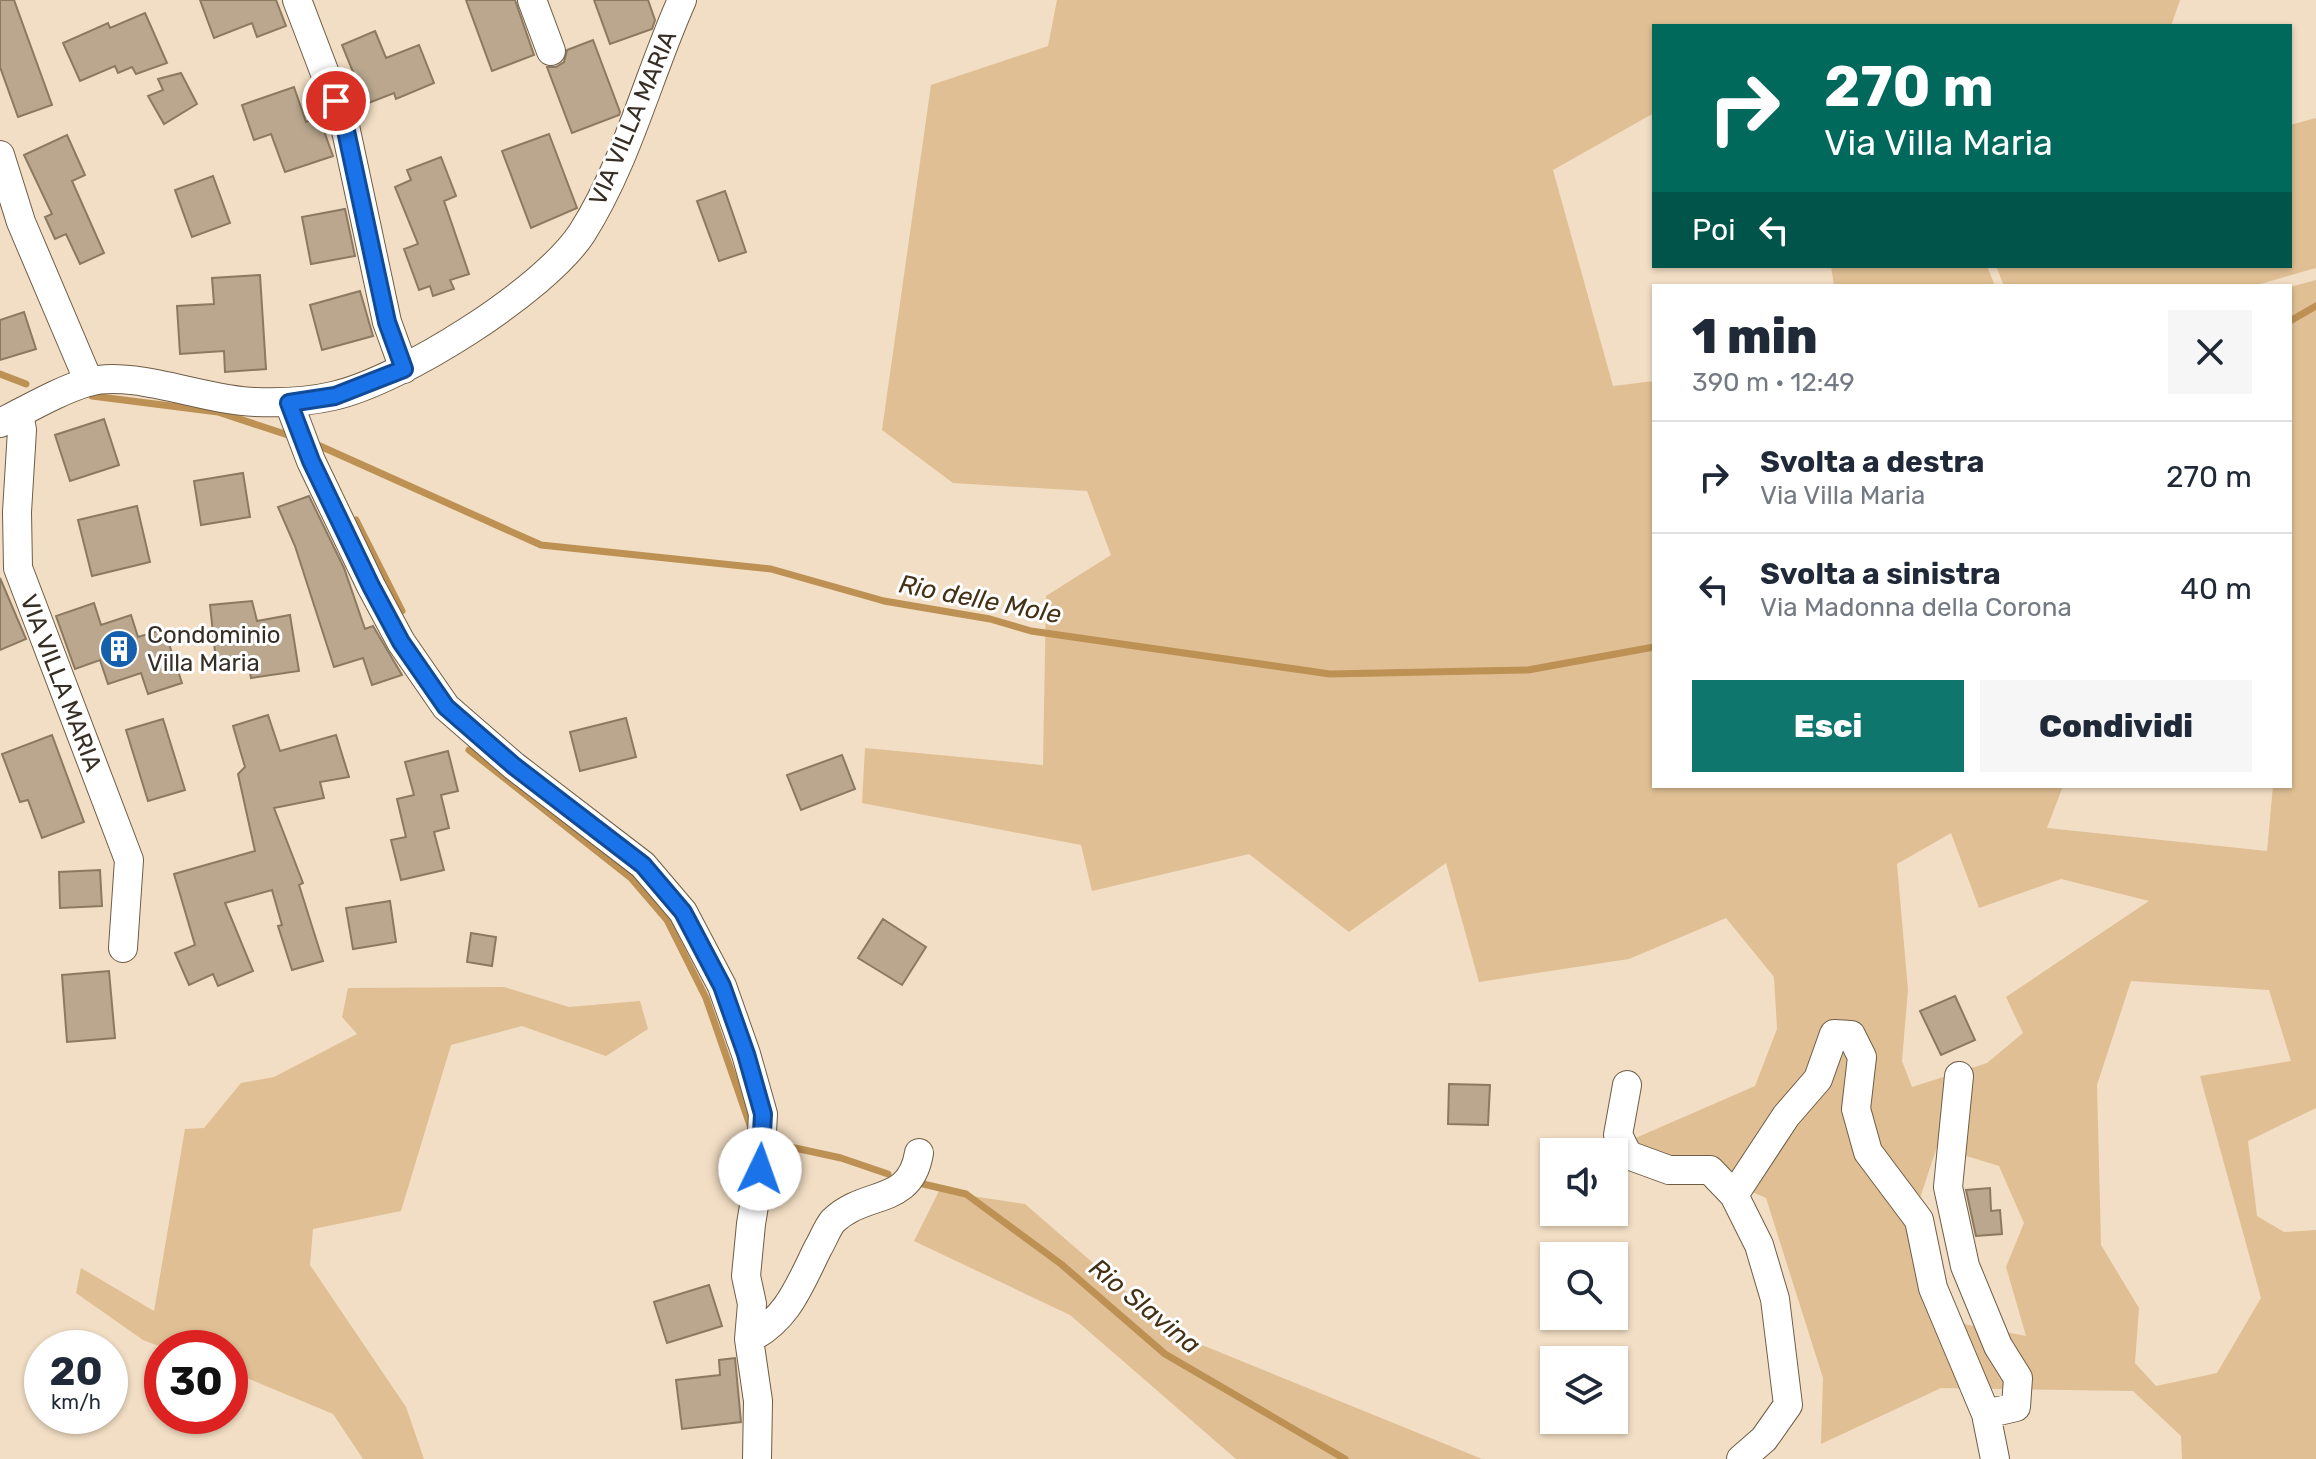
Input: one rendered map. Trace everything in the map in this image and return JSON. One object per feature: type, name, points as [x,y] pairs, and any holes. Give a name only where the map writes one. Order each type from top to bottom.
[{"type":"street","points":[[297,0],[345,126],[387,322],[404,369]]},
{"type":"street","points":[[532,0],[551,51]]},
{"type":"street","name":"VIA VILLA MARIA","points":[[123,948],[129,860],[18,568],[17,512],[22,430],[10,418],[89,382],[114,380],[238,402],[289,403],[335,396],[404,369],[529,290],[580,236],[609,181],[682,0]]},
{"type":"street","points":[[0,155],[21,222],[89,382]]},
{"type":"street","points":[[289,403],[311,461],[371,586],[401,642],[446,707],[514,766],[643,865],[683,912],[710,962],[746,1054],[763,1114],[760,1169],[746,1276],[752,1304],[749,1339],[758,1401],[757,1459]]},
{"type":"street","points":[[1734,1195],[1786,1116],[1818,1079],[1834,1034],[1851,1035],[1862,1057],[1856,1109],[1868,1152],[1919,1220],[1933,1288],[1986,1414],[1995,1459]]},
{"type":"street","points":[[1959,1076],[1948,1187],[1965,1266],[1998,1346],[2018,1378],[2016,1407],[1986,1414]]},
{"type":"street","points":[[1627,1085],[1618,1135],[1628,1155],[1669,1170],[1710,1170],[1734,1195],[1759,1245],[1775,1299],[1788,1405],[1764,1439],[1741,1459]]},
{"type":"street","points":[[749,1339],[784,1313],[832,1222],[857,1205],[907,1185],[916,1173],[919,1153]]},
{"type":"shaded area","points":[[1057,0],[2180,0],[2172,24],[1652,24],[1652,114],[1553,170],[1613,386],[1652,381],[1652,788],[2062,788],[2047,828],[2267,851],[2273,788],[2292,788],[2292,286],[2316,280],[2316,1108],[2248,1141],[2257,1216],[2284,1232],[2316,1230],[2316,1459],[2182,1459],[2181,1436],[2133,1391],[1941,1388],[1821,1444],[1823,1378],[1766,1198],[1631,1140],[1755,1086],[1777,1029],[1774,977],[1726,918],[1629,959],[1479,982],[1446,863],[1349,932],[1249,854],[1092,891],[1081,845],[862,803],[865,748],[1043,765],[1046,596],[1111,555],[1087,491],[953,483],[882,430],[931,85],[1048,46]],"holes":[[[1951,833],[1979,908],[2061,879],[2149,901],[2006,997],[2023,1033],[1987,1063],[1912,1087],[1902,1061],[1908,990],[1897,864]],[[2131,981],[2269,990],[2291,1061],[2200,1076],[2261,1298],[2217,1373],[2156,1386],[2135,1363],[2139,1308],[2101,1245],[2097,1085]],[[1937,1147],[1999,1166],[2024,1223],[2006,1267],[2026,1336],[1932,1318],[1909,1231]]]},
{"type":"shaded area","points":[[2316,118],[2316,268],[2260,284],[2003,284],[1997,268],[2292,268],[2292,124]]},
{"type":"shaded area","points":[[1831,268],[1988,268],[1994,284],[1834,284]]},
{"type":"shaded area","points":[[504,987],[569,1007],[640,1001],[648,1029],[606,1056],[522,1026],[451,1045],[401,1211],[313,1229],[310,1265],[406,1407],[424,1459],[363,1459],[333,1414],[248,1379],[248,1330],[144,1330],[144,1340],[76,1293],[81,1268],[154,1311],[185,1129],[204,1128],[241,1083],[274,1077],[357,1034],[342,1017],[348,988]]},
{"type":"shaded area","points":[[939,1191],[1025,1204],[1175,1334],[1482,1459],[1236,1459],[1070,1315],[914,1241]]},
{"type":"building","points":[[0,0],[14,0],[52,105],[18,117],[0,67]]},
{"type":"building","points":[[200,0],[276,0],[286,26],[257,37],[252,23],[214,38]]},
{"type":"building","points":[[466,0],[515,0],[534,55],[492,71]]},
{"type":"building","points":[[594,0],[648,0],[655,20],[652,29],[610,44]]},
{"type":"building","points":[[145,13],[167,63],[136,74],[132,67],[118,73],[115,66],[80,81],[63,43],[108,23],[110,28]]},
{"type":"building","points":[[375,31],[386,58],[419,45],[434,83],[396,99],[394,93],[366,104],[342,45]]},
{"type":"building","points":[[593,40],[620,112],[572,133],[547,67],[556,67],[564,62],[567,50]]},
{"type":"building","points":[[181,73],[197,104],[164,124],[148,96],[163,90],[158,79]]},
{"type":"building","points":[[294,87],[306,122],[319,117],[333,156],[285,172],[271,134],[254,140],[242,105]]},
{"type":"building","points":[[549,134],[577,208],[531,228],[502,151]]},
{"type":"building","points":[[67,135],[85,175],[72,181],[104,253],[80,264],[66,234],[55,239],[45,217],[52,214],[24,155]]},
{"type":"building","points":[[441,157],[456,196],[444,201],[469,274],[450,280],[454,289],[433,296],[430,286],[419,290],[404,249],[418,244],[395,187],[411,180],[407,170]]},
{"type":"building","points":[[213,176],[230,223],[192,237],[175,190]]},
{"type":"building","points":[[725,191],[746,252],[719,261],[697,201]]},
{"type":"building","points":[[345,209],[355,256],[311,264],[302,217]]},
{"type":"building","points":[[260,275],[266,369],[225,372],[224,351],[180,354],[177,306],[214,304],[212,278]]},
{"type":"building","points":[[360,291],[373,336],[322,350],[310,305]]},
{"type":"building","points":[[24,312],[36,349],[0,360],[0,320]]},
{"type":"building","points":[[104,419],[119,465],[70,481],[55,435]]},
{"type":"building","points":[[243,473],[250,517],[201,525],[194,481]]},
{"type":"building","points":[[309,496],[344,568],[365,629],[373,626],[402,675],[372,685],[363,658],[334,667],[295,546],[278,507]]},
{"type":"building","points":[[137,506],[150,562],[92,576],[78,520]]},
{"type":"building","points":[[0,578],[26,639],[0,650]]},
{"type":"building","points":[[252,601],[257,621],[290,615],[299,671],[251,678],[247,655],[216,661],[210,605]]},
{"type":"building","name":"Condominio Villa Maria","points":[[94,603],[101,625],[131,615],[138,637],[164,629],[182,683],[148,694],[141,673],[108,684],[100,660],[75,669],[56,616]]},
{"type":"building","points":[[268,715],[280,751],[336,735],[349,777],[320,782],[324,798],[274,808],[303,883],[299,885],[323,961],[292,970],[278,926],[282,925],[272,890],[225,903],[253,971],[218,986],[213,974],[189,985],[175,953],[195,945],[174,874],[255,851],[238,774],[245,767],[233,726]]},
{"type":"building","points":[[626,718],[636,757],[580,771],[570,732]]},
{"type":"building","points":[[163,719],[185,790],[148,801],[126,730]]},
{"type":"building","points":[[52,735],[84,822],[42,838],[28,800],[20,802],[2,754]]},
{"type":"building","points":[[448,751],[458,791],[441,795],[449,828],[434,832],[444,870],[401,880],[391,840],[406,837],[397,799],[414,795],[405,762]]},
{"type":"building","points":[[842,755],[855,789],[801,810],[787,775]]},
{"type":"building","points":[[100,870],[102,906],[60,908],[59,872]]},
{"type":"building","points":[[390,901],[396,942],[353,949],[346,908]]},
{"type":"building","points":[[883,919],[926,947],[902,985],[858,958]]},
{"type":"building","points":[[471,933],[496,937],[492,966],[467,962]]},
{"type":"building","points":[[109,971],[115,1038],[67,1042],[62,975]]},
{"type":"building","points":[[1955,996],[1975,1040],[1941,1055],[1920,1011]]},
{"type":"building","points":[[1449,1084],[1490,1085],[1488,1125],[1448,1124]]},
{"type":"building","points":[[1990,1188],[1991,1211],[2000,1210],[2002,1234],[1976,1236],[1966,1190]]},
{"type":"building","points":[[709,1285],[722,1326],[667,1343],[654,1302]]},
{"type":"building","points":[[735,1358],[741,1422],[682,1429],[676,1380],[720,1375],[719,1360]]},
{"type":"waterway","name":"Rio delle Mole","points":[[2292,320],[2316,306]]},
{"type":"waterway","name":"Rio delle Mole","points":[[0,374],[26,384]]},
{"type":"waterway","name":"Rio delle Mole","points":[[92,396],[218,412],[291,436]]},
{"type":"waterway","name":"Rio delle Mole","points":[[320,446],[541,545],[771,569],[884,601],[990,619],[1031,631],[1330,674],[1528,670],[1652,647]]},
{"type":"waterway","name":"Rio Slavina","points":[[356,520],[402,611]]},
{"type":"waterway","name":"Rio Slavina","points":[[469,750],[631,878],[667,920],[706,998],[750,1125]]},
{"type":"waterway","name":"Rio Slavina","points":[[772,1149],[772,1143],[841,1158],[888,1174]]},
{"type":"waterway","name":"Rio Slavina","points":[[923,1184],[966,1194],[1061,1264],[1165,1354],[1345,1459]]},
{"type":"place","name":"Condominio Villa Maria","points":[[119,649]]},
{"type":"route","points":[[336,101],[345,126],[387,322],[404,369],[335,396],[289,403],[311,461],[401,642],[446,707],[491,748],[643,865],[683,912],[722,986],[746,1054],[763,1114],[760,1169]]}]
